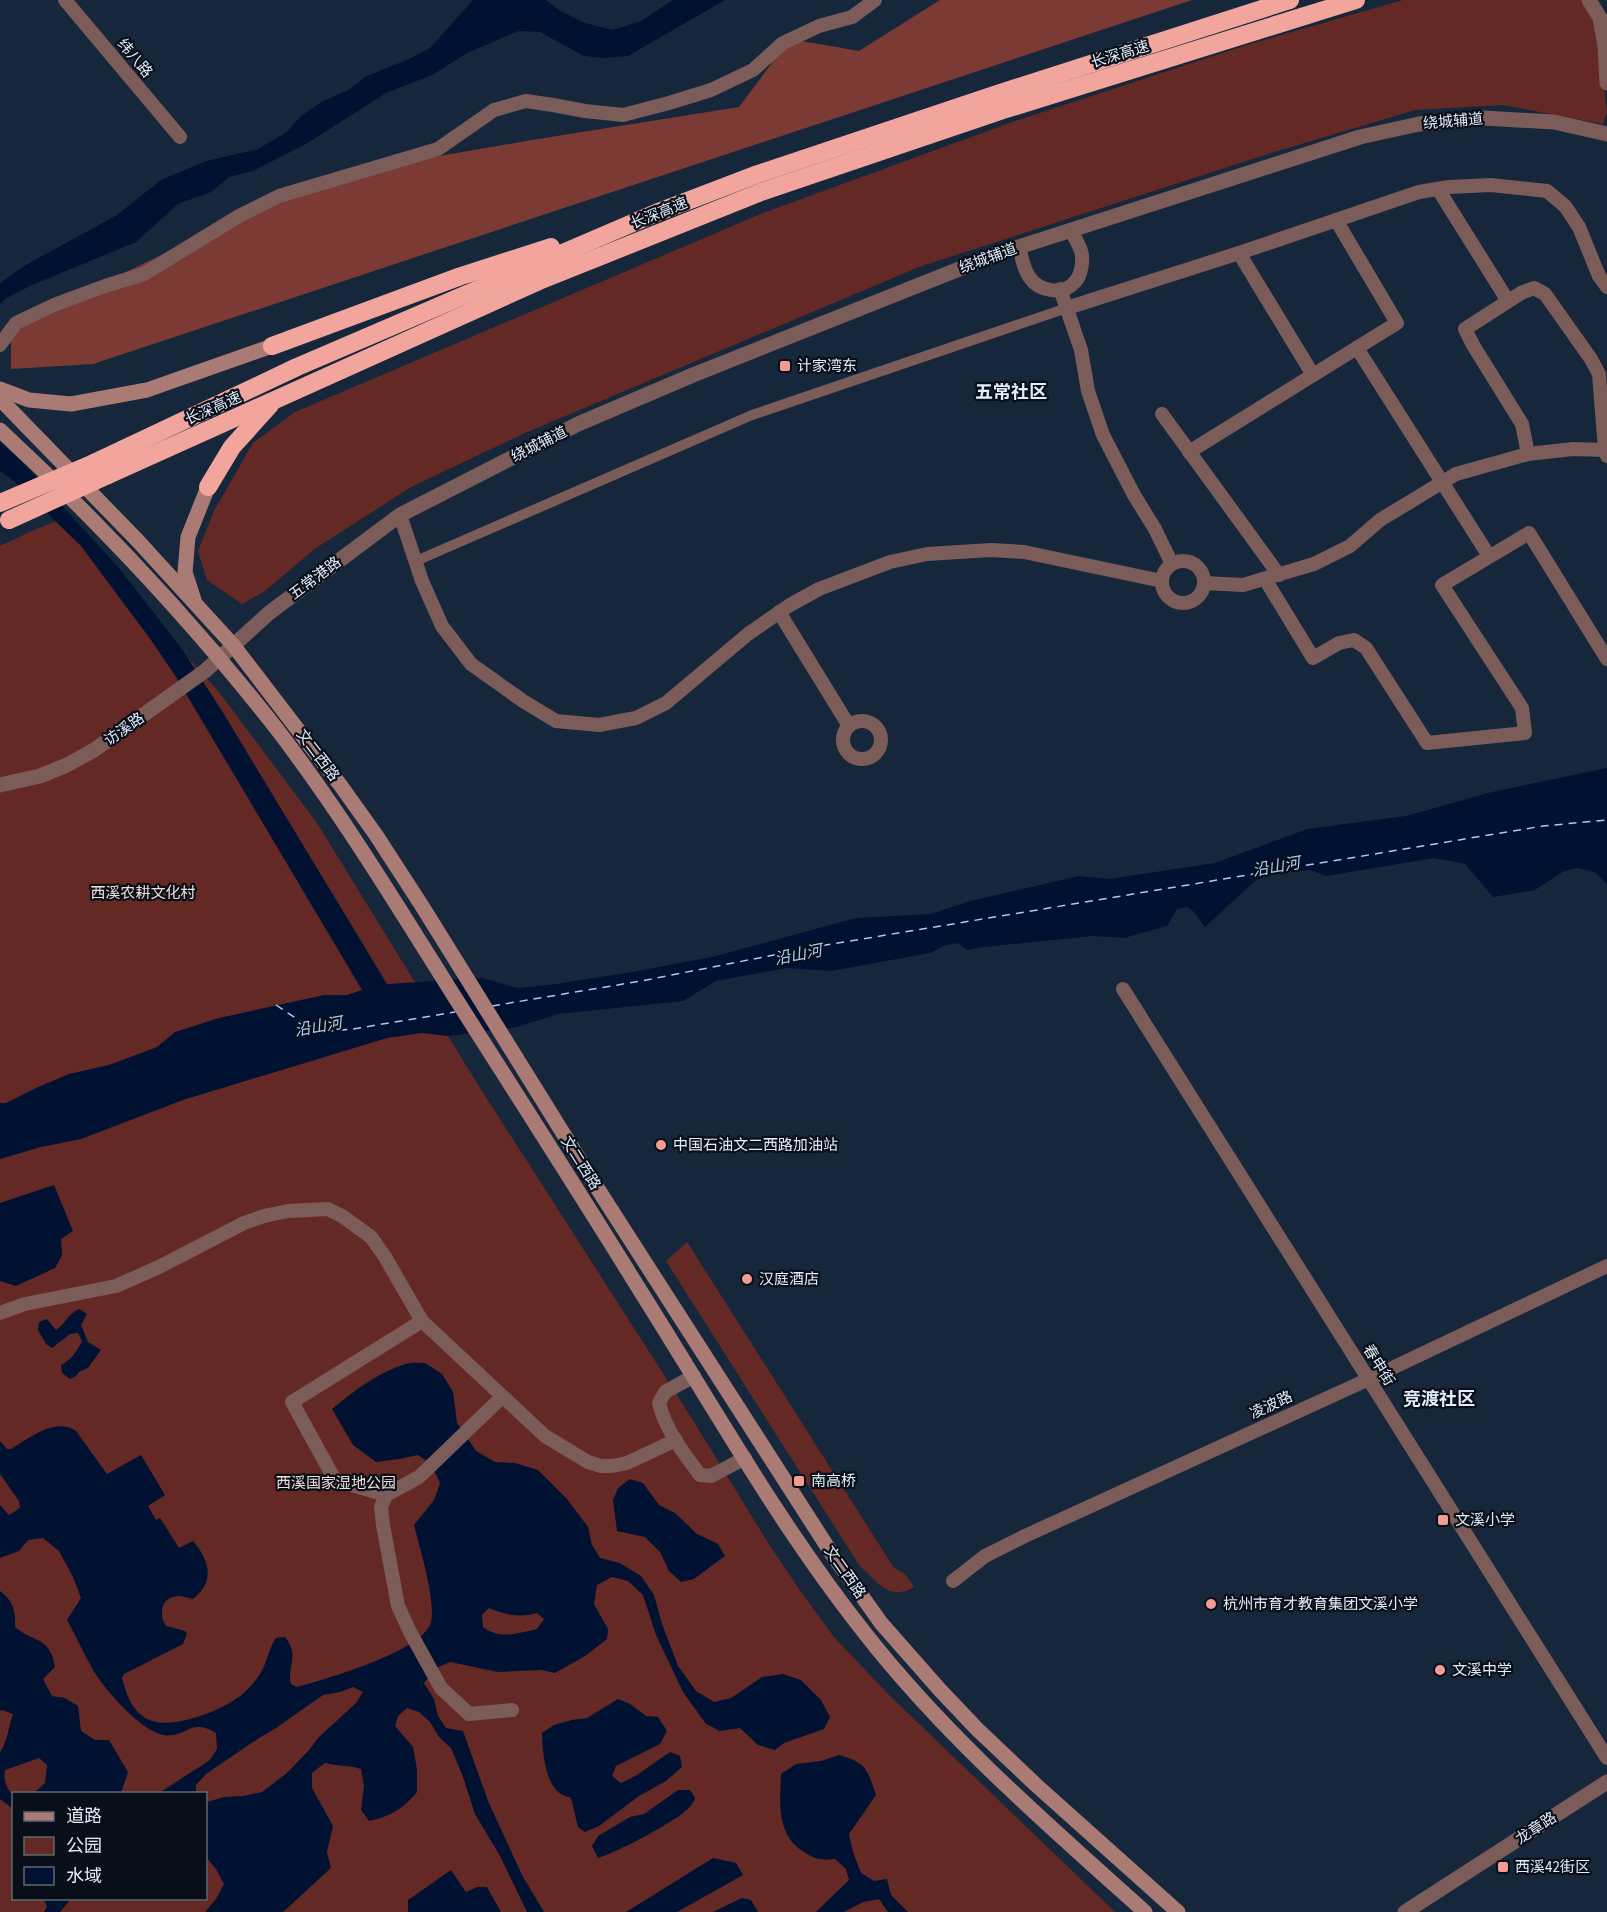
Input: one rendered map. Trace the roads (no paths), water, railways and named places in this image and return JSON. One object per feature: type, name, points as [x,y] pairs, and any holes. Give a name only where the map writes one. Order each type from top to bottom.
[{"type":"highway","name":"长深高速","points":[[0,503],[94,463],[297,367],[656,213],[758,174],[1290,0]]},
{"type":"highway","name":"长深高速","points":[[4,522],[539,280],[761,192],[1004,110],[1356,0]]},
{"type":"highway","points":[[272,346],[461,276],[656,213]]},
{"type":"highway","points":[[208,487],[232,447],[273,401]]},
{"type":"main road","points":[[0,389],[29,400],[70,404],[147,390],[272,346]]},
{"type":"main road","name":"文二西路","points":[[0,399],[138,542],[233,645],[303,735],[376,835],[561,1131],[831,1554],[881,1623],[940,1690],[986,1737],[1178,1912]]},
{"type":"main road","name":"文二西路","points":[[0,430],[122,550],[219,659],[276,729],[319,787],[401,911],[823,1579],[866,1635],[912,1689],[960,1739],[1145,1912]]},
{"type":"main road","points":[[196,606],[185,572],[188,537],[208,487]]},
{"type":"street","name":"纬八路","points":[[65,0],[180,137]]},
{"type":"street","points":[[0,345],[16,323],[54,305],[144,274],[238,216],[279,196],[438,149],[494,110],[526,101],[623,115],[669,103],[711,90],[753,70],[783,43],[819,26],[852,17],[875,0]]},
{"type":"street","points":[[1589,0],[1603,17],[1607,82]]},
{"type":"street","name":"绕城辅道","points":[[400,515],[578,424],[693,375],[957,270],[1019,247],[1360,138],[1419,124],[1483,118],[1554,122],[1607,134]]},
{"type":"street","points":[[416,561],[752,414],[1067,308],[1239,254],[1419,192],[1449,186],[1491,185],[1546,191],[1565,206],[1579,227],[1599,276],[1607,287]]},
{"type":"street","points":[[1438,189],[1508,301]]},
{"type":"street","points":[[1190,452],[1397,323],[1336,220]]},
{"type":"street","points":[[1019,247],[1030,279],[1042,288],[1054,291],[1075,282],[1081,269],[1082,252],[1071,230]]},
{"type":"street","points":[[1239,254],[1313,375]]},
{"type":"street","points":[[1204,584],[1243,585],[1314,564],[1350,546],[1380,520],[1456,474],[1528,454],[1573,449],[1606,452],[1599,374],[1545,294],[1534,288],[1521,293],[1465,329],[1522,424],[1528,454]]},
{"type":"street","points":[[1060,289],[1082,350],[1088,391],[1103,435],[1172,564]]},
{"type":"street","points":[[1356,348],[1489,556]]},
{"type":"street","points":[[1162,414],[1280,575]]},
{"type":"street","points":[[400,515],[442,626],[471,663],[523,701],[556,721],[599,725],[636,718],[666,703],[748,634],[779,612],[819,589],[890,562],[927,554],[992,549],[1024,552],[1162,581]]},
{"type":"street","name":"五常港路","points":[[233,645],[269,613],[400,515]]},
{"type":"street","points":[[1265,579],[1313,658],[1339,643],[1354,640],[1366,648],[1426,743],[1525,733],[1522,708],[1442,585],[1529,533],[1607,659]]},
{"type":"street","points":[[1185,561],[1196,566],[1203,577],[1204,584],[1200,596],[1182,604],[1169,599],[1165,594],[1162,581],[1163,574],[1172,564],[1185,561]]},
{"type":"street","points":[[779,612],[849,726]]},
{"type":"street","name":"访溪路","points":[[0,785],[40,776],[67,765],[94,750],[205,671],[233,645]]},
{"type":"street","name":"春申街","points":[[1123,989],[1607,1758]]},
{"type":"street","points":[[0,1313],[25,1304],[116,1286],[159,1268],[244,1223],[264,1216],[288,1210],[327,1209],[342,1216],[371,1237],[422,1321],[545,1436],[588,1462],[601,1466],[627,1463],[676,1440]]},
{"type":"street","name":"凌波路","points":[[953,1581],[985,1556],[1025,1536],[1368,1379],[1607,1266]]},
{"type":"street","points":[[386,1495],[335,1480],[292,1402],[422,1321]]},
{"type":"street","points":[[694,1376],[665,1392],[659,1403],[662,1415],[688,1460],[700,1475],[711,1476],[745,1458]]},
{"type":"street","points":[[502,1396],[419,1477],[386,1495],[381,1508],[398,1606],[441,1688],[470,1714],[512,1710]]},
{"type":"street","name":"龙章路","points":[[1405,1912],[1607,1782]]},
{"type":"water","points":[[473,0],[546,0],[559,10],[585,23],[613,30],[641,21],[673,0],[725,0],[628,56],[605,58],[584,56],[540,32],[519,31],[469,52],[432,75],[386,93],[306,144],[253,171],[229,177],[211,192],[178,204],[136,242],[30,286],[0,304],[0,283],[24,266],[117,215],[161,180],[206,161],[258,149],[287,132],[300,117],[321,102],[350,89],[365,77],[430,48]]},
{"type":"water","name":"沿山河","points":[[0,442],[26,466],[119,568],[182,649],[387,984],[483,978],[517,988],[632,972],[712,957],[856,918],[931,914],[970,901],[1079,876],[1109,879],[1215,863],[1307,829],[1406,816],[1492,792],[1607,768],[1607,884],[1595,872],[1577,868],[1564,871],[1535,890],[1493,897],[1465,864],[1434,858],[1326,876],[1311,870],[1274,873],[1255,881],[1205,927],[1187,907],[1177,909],[1167,926],[1124,938],[1093,936],[967,950],[958,943],[943,946],[930,953],[831,971],[787,968],[716,981],[683,1001],[558,1014],[517,1027],[448,1036],[422,1033],[387,1038],[183,1100],[81,1139],[41,1147],[0,1159],[0,1103],[6,1103],[69,1074],[109,1065],[157,1047],[175,1032],[219,1018],[324,995],[347,995],[362,990],[176,677],[81,546],[14,481],[0,471]]},
{"type":"water","points":[[54,1185],[73,1231],[61,1239],[62,1255],[55,1268],[16,1286],[0,1281],[0,1203]]},
{"type":"water","points":[[79,1309],[87,1314],[81,1325],[88,1342],[101,1350],[88,1368],[70,1379],[62,1373],[61,1365],[80,1345],[82,1341],[78,1333],[70,1334],[52,1348],[46,1344],[38,1330],[39,1322],[47,1319],[56,1330]]},
{"type":"water","points":[[408,1363],[425,1363],[442,1374],[453,1392],[457,1423],[476,1451],[495,1462],[515,1463],[538,1470],[567,1499],[588,1527],[592,1545],[600,1558],[620,1563],[641,1576],[654,1595],[678,1666],[696,1691],[714,1702],[731,1698],[762,1677],[783,1674],[801,1680],[821,1700],[830,1717],[824,1729],[784,1743],[775,1750],[758,1745],[740,1728],[720,1731],[706,1724],[683,1692],[656,1635],[643,1595],[628,1581],[612,1577],[597,1585],[594,1604],[608,1629],[607,1639],[585,1656],[555,1673],[541,1670],[498,1672],[450,1662],[436,1668],[424,1683],[434,1699],[438,1716],[446,1728],[463,1731],[488,1801],[522,1875],[544,1912],[527,1912],[500,1856],[475,1814],[451,1748],[419,1712],[407,1708],[398,1716],[395,1726],[413,1747],[417,1769],[417,1792],[412,1798],[390,1814],[369,1821],[361,1810],[364,1786],[361,1769],[325,1763],[312,1773],[312,1788],[333,1826],[327,1852],[331,1868],[283,1912],[205,1912],[216,1899],[224,1884],[207,1858],[207,1802],[262,1792],[287,1773],[318,1738],[356,1703],[363,1692],[353,1687],[323,1695],[206,1774],[196,1785],[196,1792],[161,1792],[210,1760],[217,1749],[216,1733],[200,1727],[171,1735],[154,1732],[134,1718],[105,1688],[67,1620],[81,1598],[73,1577],[59,1551],[43,1538],[28,1540],[19,1551],[0,1558],[0,1505],[9,1515],[20,1508],[19,1501],[0,1474],[0,1441],[7,1449],[11,1449],[43,1431],[60,1426],[68,1427],[76,1431],[107,1474],[141,1455],[165,1495],[148,1506],[156,1520],[160,1518],[179,1548],[193,1541],[199,1548],[208,1570],[205,1585],[193,1599],[172,1597],[163,1607],[162,1616],[166,1626],[185,1631],[187,1634],[183,1644],[124,1674],[122,1678],[127,1695],[145,1718],[155,1722],[183,1721],[213,1711],[247,1690],[260,1674],[276,1638],[285,1637],[290,1644],[293,1656],[290,1678],[291,1684],[297,1687],[370,1664],[390,1655],[422,1635],[430,1625],[432,1604],[430,1591],[414,1525],[434,1500],[440,1483],[431,1464],[418,1455],[376,1462],[353,1445],[332,1409],[376,1377]],"holes":[[[489,1608],[507,1614],[537,1613],[544,1619],[537,1629],[509,1634],[496,1633],[483,1627],[482,1615]]]},
{"type":"water","points":[[630,1479],[643,1483],[659,1505],[675,1513],[697,1534],[718,1544],[725,1556],[694,1579],[681,1582],[669,1571],[660,1552],[645,1537],[617,1531],[613,1500],[618,1488]]},
{"type":"water","points":[[0,1591],[13,1607],[15,1627],[40,1641],[53,1657],[55,1667],[43,1679],[52,1696],[65,1698],[78,1706],[81,1731],[95,1740],[109,1740],[128,1772],[121,1792],[35,1792],[45,1783],[47,1765],[39,1758],[5,1770],[4,1777],[12,1794],[12,1808],[0,1799],[0,1752],[13,1714],[0,1711]]},
{"type":"water","points":[[618,1699],[630,1704],[646,1716],[658,1717],[667,1731],[660,1744],[616,1766],[612,1776],[621,1783],[670,1752],[680,1756],[682,1767],[666,1781],[639,1796],[599,1826],[585,1832],[578,1827],[571,1798],[553,1786],[547,1772],[542,1733],[554,1725],[587,1718]]},
{"type":"water","points":[[839,1755],[865,1768],[876,1795],[849,1834],[861,1873],[874,1881],[887,1879],[891,1895],[908,1912],[888,1912],[879,1899],[863,1902],[844,1912],[816,1912],[849,1880],[846,1869],[835,1859],[812,1857],[788,1837],[780,1807],[781,1774],[796,1764],[821,1761]]},
{"type":"water","points":[[678,1790],[690,1790],[695,1798],[683,1813],[647,1836],[598,1858],[592,1846],[598,1836],[630,1817],[644,1814]]},
{"type":"water","points":[[713,1858],[736,1863],[743,1875],[677,1912],[626,1912]]},
{"type":"water","points":[[451,1870],[466,1892],[477,1887],[487,1887],[501,1912],[408,1912],[408,1900]]},
{"type":"water","points":[[742,1898],[751,1900],[758,1912],[713,1912]]},
{"type":"water","points":[[45,1900],[70,1900],[60,1912],[44,1912],[47,1907]]},
{"type":"place","name":"计家湾东","points":[[785,366]]},
{"type":"place","name":"中国石油文二西路加油站","points":[[661,1145]]},
{"type":"place","name":"汉庭酒店","points":[[747,1279]]},
{"type":"place","name":"南高桥","points":[[799,1481]]},
{"type":"place","name":"文溪小学","points":[[1443,1520]]},
{"type":"place","name":"杭州市育才教育集团文溪小学","points":[[1211,1604]]},
{"type":"place","name":"文溪中学","points":[[1440,1670]]},
{"type":"place","name":"西溪42街区","points":[[1503,1867]]},
{"type":"district","name":"五常社区","points":[[1011,392]]},
{"type":"district","name":"竞渡社区","points":[[1439,1399]]},
{"type":"park label","name":"西溪农耕文化村","points":[[143,893]]},
{"type":"park label","name":"西溪国家湿地公园","points":[[336,1483]]}]
